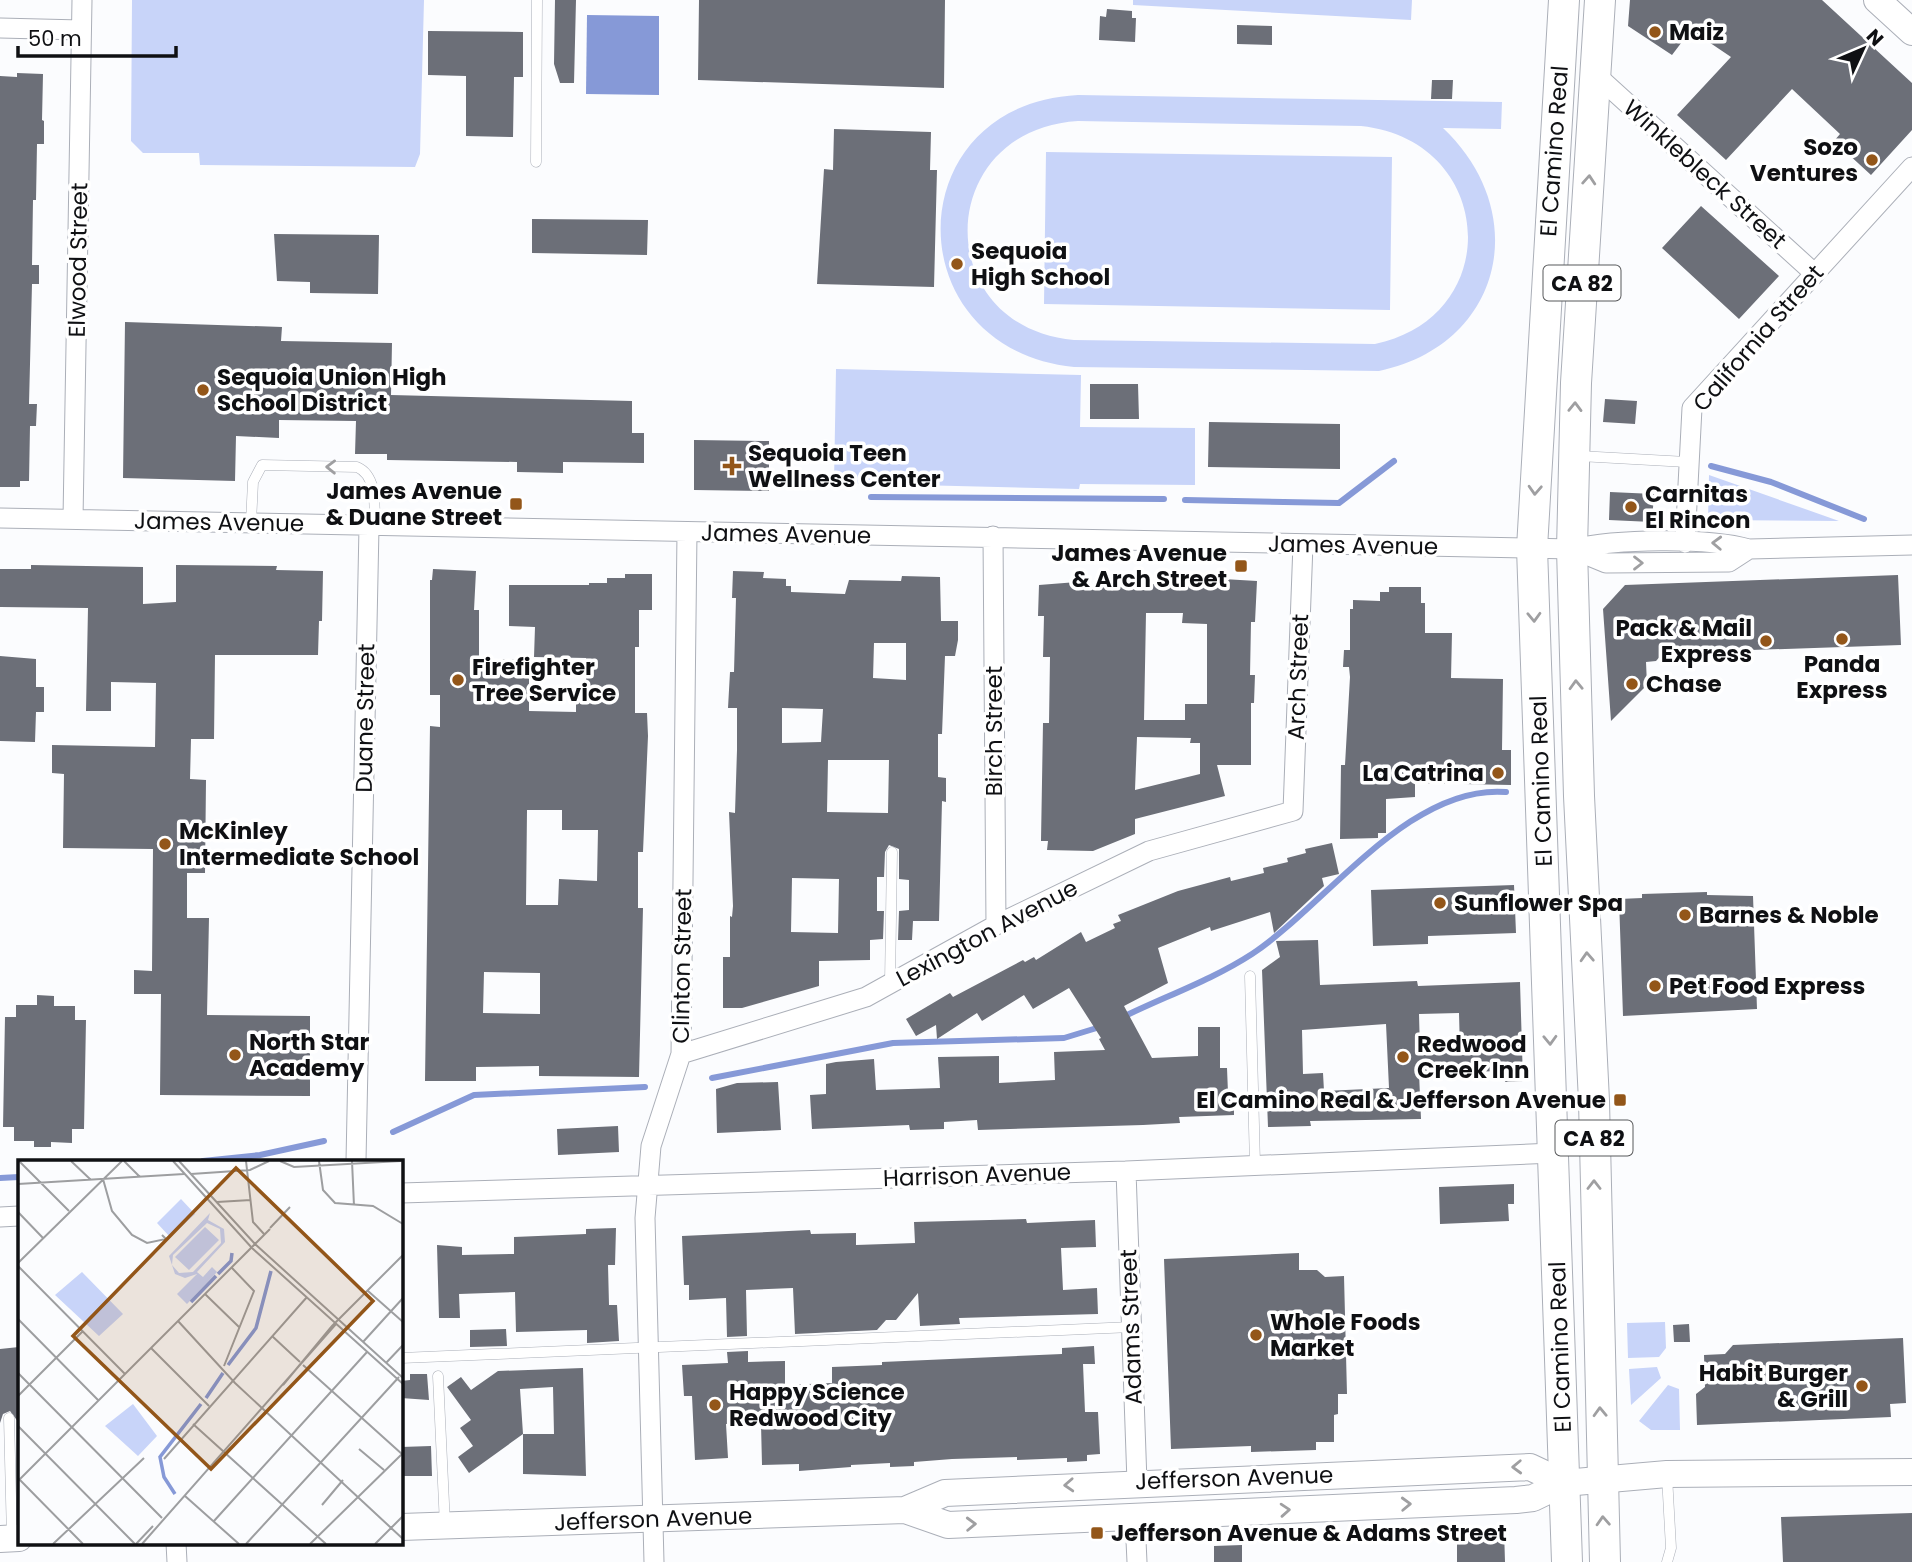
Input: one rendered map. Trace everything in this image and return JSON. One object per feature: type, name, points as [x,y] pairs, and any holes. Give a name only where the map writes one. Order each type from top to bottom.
[{"type":"main road","name":"El Camino Real","points":[[1564,0],[1532,548],[1567,1562]]},
{"type":"main road","name":"El Camino Real","points":[[1601,0],[1576,383],[1572,549],[1579,796],[1594,1101],[1605,1562]]},
{"type":"main road","points":[[1877,0],[1912,32]]},
{"type":"main road","name":"Jefferson Avenue","points":[[402,1527],[905,1510],[945,1493],[1138,1482],[1530,1467],[1564,1483]]},
{"type":"main road","name":"Jefferson Avenue","points":[[905,1510],[948,1525],[1135,1519],[1516,1500],[1533,1498],[1564,1483],[1667,1474],[1912,1472]]},
{"type":"main road","points":[[1079,1520],[1122,1500],[1138,1482],[1159,1499],[1200,1500],[1232,1513]]},
{"type":"street","name":"Elwood Street","points":[[73,519],[82,0]]},
{"type":"street","points":[[0,28],[81,30]]},
{"type":"street","name":"Winklebleck Street","points":[[1595,74],[1814,273]]},
{"type":"street","name":"California Street","points":[[1685,543],[1687,462],[1692,408],[1912,167]]},
{"type":"street","name":"James Avenue","points":[[0,518],[1572,549],[1602,542],[1724,542],[1749,549],[1912,545]]},
{"type":"street","name":"Duane Street","points":[[356,1160],[372,527]]},
{"type":"street","name":"Clinton Street","points":[[654,1562],[646,1185],[651,1146],[681,1054],[687,532]]},
{"type":"street","name":"Birch Street","points":[[993,536],[996,925]]},
{"type":"street","name":"Arch Street","points":[[1293,811],[1303,544]]},
{"type":"street","name":"James Avenue","points":[[1572,549],[1606,563],[1729,562],[1749,549]]},
{"type":"street","name":"Lexington Avenue","points":[[681,1054],[866,997],[996,925],[1149,851],[1293,811]]},
{"type":"street","name":"Harrison Avenue","points":[[402,1193],[1126,1171],[1554,1153]]},
{"type":"street","name":"Adams Street","points":[[1126,1171],[1138,1482]]},
{"type":"street","points":[[0,1217],[18,1216]]},
{"type":"street","points":[[1135,1519],[1137,1562]]},
{"type":"street","points":[[176,1544],[177,1562]]},
{"type":"lane","points":[[536,162],[537,0]]},
{"type":"lane","points":[[1575,456],[1687,462]]},
{"type":"lane","points":[[251,522],[253,482],[262,465],[357,467],[365,471],[371,480],[372,527]]},
{"type":"lane","points":[[890,984],[892,852]]},
{"type":"lane","points":[[1250,976],[1255,1164]]},
{"type":"lane","points":[[402,1358],[1132,1327]]},
{"type":"lane","points":[[438,1376],[445,1526]]},
{"type":"lane","points":[[9,1418],[10,1539]]},
{"type":"lane","points":[[1667,1474],[1671,1548],[1667,1562]]},
{"type":"shaded area","points":[[132,0],[424,0],[420,154],[415,167],[200,165],[199,153],[143,153],[131,141]]},
{"type":"shaded area","points":[[1133,0],[1412,0],[1411,20],[1133,5]]},
{"type":"shaded area","points":[[1078,95],[1502,102],[1501,129],[1443,128],[1471,162],[1488,198],[1495,235],[1491,272],[1477,305],[1454,334],[1421,357],[1379,371],[1074,367],[1015,350],[973,318],[948,275],[941,227],[950,180],[976,139],[1018,108]],"holes":[[[1078,121],[1361,126],[1405,138],[1438,162],[1459,194],[1468,230],[1464,266],[1447,300],[1418,327],[1375,344],[1074,340],[1027,327],[993,302],[974,267],[968,229],[975,191],[996,157],[1030,132]]]},
{"type":"shaded area","points":[[1046,152],[1392,157],[1390,310],[1044,304]]},
{"type":"shaded area","points":[[836,369],[1081,375],[1080,427],[1195,428],[1195,485],[1080,484],[1079,489],[834,483]]},
{"type":"shaded area","points":[[1709,475],[1839,521],[1708,520]]},
{"type":"shaded area","points":[[1665,1322],[1666,1348],[1659,1357],[1628,1358],[1627,1323]]},
{"type":"shaded area","points":[[1657,1367],[1661,1378],[1631,1405],[1629,1369]]},
{"type":"shaded area","points":[[1668,1385],[1679,1389],[1680,1430],[1651,1430],[1639,1421]]},
{"type":"water","points":[[587,15],[659,16],[659,95],[586,94]]},
{"type":"building","points":[[555,0],[576,0],[574,83],[560,83],[554,64]]},
{"type":"building","points":[[699,0],[945,0],[944,88],[698,80]]},
{"type":"building","points":[[1630,0],[1822,0],[1912,83],[1912,130],[1871,175],[1834,141],[1840,134],[1792,89],[1726,160],[1677,115],[1731,57],[1691,30],[1672,55],[1628,26]]},
{"type":"building","points":[[1107,9],[1132,11],[1132,18],[1136,18],[1135,42],[1099,40],[1100,16],[1106,17]]},
{"type":"building","points":[[1237,25],[1272,26],[1272,45],[1237,44]]},
{"type":"building","points":[[428,31],[523,32],[523,77],[514,77],[513,137],[466,136],[466,76],[428,75]]},
{"type":"building","points":[[17,73],[43,74],[44,144],[37,144],[36,200],[33,200],[32,265],[39,265],[39,284],[32,284],[29,404],[37,404],[36,426],[30,426],[29,481],[20,481],[20,487],[0,487],[0,76],[17,77]]},
{"type":"building","points":[[1432,80],[1453,80],[1452,99],[1431,99]]},
{"type":"building","points":[[834,129],[931,132],[930,170],[937,170],[934,287],[817,284],[824,169],[833,170]]},
{"type":"building","points":[[1701,206],[1779,276],[1739,319],[1662,248]]},
{"type":"building","points":[[532,219],[648,220],[647,255],[532,253]]},
{"type":"building","points":[[274,234],[379,235],[378,294],[310,293],[310,282],[277,281]]},
{"type":"building","points":[[125,322],[282,327],[281,341],[392,343],[391,395],[632,401],[632,433],[644,433],[644,463],[563,462],[563,473],[517,472],[517,462],[387,460],[387,454],[355,454],[356,421],[279,420],[279,438],[236,436],[235,481],[123,478]]},
{"type":"building","points":[[1090,384],[1138,384],[1139,419],[1090,419]]},
{"type":"building","points":[[1605,399],[1637,401],[1635,424],[1603,422]]},
{"type":"building","points":[[1209,422],[1340,424],[1340,469],[1208,467]]},
{"type":"building","name":"Sequoia Teen Wellness Center","points":[[694,440],[769,441],[769,491],[694,490]]},
{"type":"building","name":"Carnitas El Rincon","points":[[1610,492],[1654,494],[1652,522],[1609,520]]},
{"type":"building","points":[[31,565],[143,567],[143,604],[176,602],[176,565],[277,566],[276,570],[323,571],[318,655],[215,655],[214,739],[191,739],[190,779],[206,780],[205,873],[187,873],[187,918],[209,918],[207,1015],[310,1016],[310,1096],[160,1095],[161,994],[134,994],[134,970],[152,971],[153,849],[63,848],[64,774],[52,773],[52,745],[155,747],[156,683],[111,682],[111,711],[86,711],[88,608],[0,607],[0,569],[31,569]]},
{"type":"building","points":[[433,569],[476,571],[474,610],[479,610],[479,659],[529,660],[529,711],[576,712],[576,695],[586,695],[586,658],[534,657],[535,627],[509,626],[509,585],[589,585],[607,583],[607,578],[625,578],[625,574],[652,574],[652,610],[639,610],[639,647],[635,647],[635,713],[647,713],[648,736],[643,852],[638,852],[638,908],[643,908],[639,1077],[539,1076],[539,1066],[476,1067],[476,1081],[425,1081],[430,726],[440,727],[440,695],[430,695]],"holes":[[[527,810],[562,810],[562,830],[598,830],[597,881],[559,879],[558,905],[526,905]],[[484,972],[540,973],[540,1014],[483,1013]]]},
{"type":"building","points":[[733,571],[764,572],[763,578],[786,579],[786,586],[791,586],[791,592],[845,594],[849,580],[901,581],[902,576],[940,577],[941,621],[958,621],[955,656],[945,656],[942,734],[938,734],[938,777],[946,778],[946,802],[942,801],[939,921],[913,921],[912,940],[898,940],[899,911],[909,910],[909,880],[899,879],[899,849],[889,845],[885,852],[884,877],[877,877],[877,911],[884,911],[883,939],[870,940],[870,960],[819,961],[819,986],[742,1008],[723,1008],[723,957],[730,957],[730,916],[732,917],[733,906],[729,812],[735,813],[737,750],[737,708],[728,708],[730,672],[734,672],[736,598],[732,598]],"holes":[[[874,643],[906,643],[906,680],[873,678]],[[782,708],[823,709],[821,742],[782,743]],[[828,760],[889,760],[888,813],[827,812]],[[792,878],[839,879],[838,933],[791,932]]]},
{"type":"building","points":[[1898,575],[1901,645],[1663,653],[1656,661],[1646,662],[1647,685],[1611,721],[1603,609],[1625,585]]},
{"type":"building","points":[[1206,578],[1257,581],[1255,622],[1251,622],[1250,675],[1255,675],[1254,703],[1251,703],[1251,765],[1217,765],[1225,796],[1135,819],[1135,834],[1093,851],[1047,850],[1048,841],[1041,841],[1043,723],[1049,723],[1050,657],[1043,657],[1044,616],[1038,616],[1039,585],[1077,582],[1077,585],[1153,588],[1153,584],[1206,585]],"holes":[[[1146,613],[1183,613],[1182,623],[1207,624],[1207,704],[1185,704],[1185,720],[1144,720]],[[1137,737],[1191,738],[1190,743],[1200,743],[1200,774],[1135,790]]]},
{"type":"building","points":[[1389,587],[1421,587],[1421,603],[1425,603],[1425,633],[1452,633],[1451,678],[1503,679],[1502,750],[1511,750],[1511,785],[1415,783],[1415,797],[1386,799],[1386,833],[1378,833],[1378,838],[1340,839],[1341,765],[1345,765],[1350,677],[1349,667],[1343,667],[1344,650],[1350,650],[1350,609],[1353,609],[1353,600],[1380,601],[1380,592],[1389,592]]},
{"type":"building","points":[[0,656],[36,659],[36,687],[44,687],[44,712],[36,712],[35,742],[0,741]]},
{"type":"building","points":[[1332,843],[1339,874],[1322,878],[1324,886],[1274,933],[1270,912],[1211,931],[1210,927],[1158,948],[1168,983],[1124,1006],[1152,1058],[1198,1056],[1198,1027],[1220,1027],[1220,1068],[1227,1068],[1228,1093],[1234,1093],[1234,1115],[1179,1117],[1180,1123],[1143,1125],[978,1130],[977,1120],[944,1122],[944,1129],[910,1130],[909,1125],[812,1129],[810,1095],[826,1094],[826,1064],[874,1059],[876,1090],[940,1088],[938,1057],[999,1056],[999,1083],[1055,1080],[1054,1052],[1105,1050],[1099,1039],[1101,1038],[1069,988],[1033,1009],[1024,995],[982,1021],[977,1013],[937,1039],[936,1025],[916,1036],[906,1019],[950,993],[953,997],[1023,960],[1025,962],[1034,957],[1036,960],[1081,932],[1086,942],[1115,928],[1113,924],[1121,921],[1118,915],[1178,891],[1230,877],[1231,881],[1264,873],[1263,868],[1288,862],[1287,858],[1306,853],[1305,849]]},
{"type":"building","points":[[1514,885],[1516,933],[1428,936],[1428,944],[1373,946],[1371,890]]},
{"type":"building","points":[[1707,892],[1707,895],[1753,896],[1757,1009],[1623,1016],[1619,899],[1642,898],[1642,894]]},
{"type":"building","points":[[1318,940],[1320,985],[1417,981],[1418,986],[1520,982],[1523,1081],[1505,1082],[1504,1071],[1419,1073],[1421,1119],[1310,1121],[1311,1126],[1268,1127],[1262,970],[1280,957],[1276,941]],"holes":[[[1459,1013],[1460,1050],[1420,1051],[1419,1014]],[[1386,1024],[1389,1088],[1324,1091],[1323,1073],[1303,1074],[1302,1030]]]},
{"type":"building","points":[[37,995],[54,996],[54,1006],[75,1006],[75,1020],[86,1020],[84,1129],[72,1129],[72,1143],[51,1142],[51,1147],[34,1147],[34,1141],[14,1141],[14,1127],[3,1127],[5,1017],[16,1017],[16,1005],[37,1005]]},
{"type":"building","points":[[778,1082],[781,1130],[717,1133],[716,1089],[737,1083]]},
{"type":"building","points":[[618,1126],[619,1152],[558,1155],[557,1129]]},
{"type":"building","points":[[1514,1184],[1514,1204],[1508,1204],[1509,1221],[1440,1224],[1439,1187]]},
{"type":"building","points":[[1026,1219],[1027,1223],[1095,1220],[1096,1247],[1061,1248],[1063,1290],[1097,1288],[1098,1314],[959,1318],[960,1324],[920,1326],[918,1293],[896,1320],[886,1320],[877,1330],[795,1334],[793,1288],[746,1290],[747,1336],[727,1337],[726,1298],[689,1300],[689,1285],[684,1285],[682,1236],[810,1230],[811,1234],[856,1233],[856,1245],[915,1243],[914,1222]]},
{"type":"building","points":[[616,1228],[615,1265],[608,1265],[609,1305],[617,1305],[619,1341],[587,1343],[587,1330],[516,1332],[515,1292],[459,1294],[460,1318],[439,1318],[437,1245],[462,1247],[462,1255],[514,1254],[514,1237],[586,1234],[586,1229]]},
{"type":"building","name":"Whole Foods Market","points":[[1299,1253],[1299,1270],[1317,1270],[1325,1277],[1344,1276],[1347,1394],[1338,1394],[1338,1414],[1334,1415],[1334,1442],[1316,1442],[1316,1450],[1251,1452],[1251,1446],[1171,1449],[1164,1259]]},
{"type":"building","points":[[1689,1324],[1690,1342],[1674,1342],[1673,1325]]},
{"type":"building","points":[[506,1329],[507,1346],[470,1347],[470,1330]]},
{"type":"building","points":[[1903,1338],[1906,1403],[1890,1404],[1891,1417],[1697,1425],[1696,1394],[1705,1387],[1704,1355],[1725,1354],[1733,1345]]},
{"type":"building","points":[[1094,1346],[1095,1364],[1083,1364],[1085,1412],[1098,1412],[1100,1454],[1087,1455],[1087,1461],[1067,1462],[1067,1458],[1017,1460],[1017,1457],[952,1459],[914,1462],[914,1466],[890,1467],[890,1463],[799,1471],[799,1464],[762,1465],[761,1424],[726,1424],[728,1458],[695,1460],[692,1396],[684,1396],[682,1365],[728,1363],[727,1352],[748,1351],[748,1362],[785,1361],[785,1385],[832,1383],[832,1367],[882,1365],[882,1362],[1062,1354],[1062,1348]]},
{"type":"building","points":[[18,1347],[18,1422],[10,1411],[3,1414],[0,1423],[0,1349]]},
{"type":"building","points":[[583,1368],[586,1476],[523,1474],[523,1434],[469,1473],[458,1457],[473,1446],[460,1428],[471,1420],[447,1387],[461,1377],[471,1390],[498,1371]],"holes":[[[553,1387],[554,1434],[523,1434],[520,1389]]]},
{"type":"building","points":[[410,1374],[427,1374],[429,1400],[402,1398],[402,1381],[410,1380]]},
{"type":"building","points":[[431,1446],[432,1476],[402,1476],[402,1447]]},
{"type":"building","points":[[1912,1513],[1912,1562],[1783,1562],[1781,1517]]},
{"type":"building","points":[[1488,1529],[1504,1529],[1505,1562],[1457,1562],[1457,1537],[1488,1536]]},
{"type":"building","points":[[1242,1545],[1242,1562],[1214,1562],[1214,1546]]},
{"type":"waterway","points":[[1185,500],[1339,503],[1394,461]]},
{"type":"waterway","points":[[1711,466],[1771,482],[1864,519]]},
{"type":"waterway","points":[[871,497],[1164,499]]},
{"type":"waterway","points":[[1123,1017],[1205,980],[1252,954],[1280,933],[1370,852],[1436,807],[1470,795],[1506,792]]},
{"type":"waterway","points":[[712,1078],[893,1043],[1064,1038],[1100,1027]]},
{"type":"waterway","points":[[393,1132],[474,1095],[645,1087]]},
{"type":"waterway","points":[[212,1160],[260,1155],[324,1141]]},
{"type":"waterway","points":[[0,1178],[18,1177]]},
{"type":"place","name":"Maiz","points":[[1655,32]]},
{"type":"place","name":"Sozo Ventures","points":[[1872,160]]},
{"type":"place","name":"Sequoia High School","points":[[957,264]]},
{"type":"place","name":"Sequoia Union High School District","points":[[203,390]]},
{"type":"place","name":"Sequoia Teen Wellness Center","points":[[732,466]]},
{"type":"place","name":"James Avenue & Duane Street","points":[[516,504]]},
{"type":"place","name":"Carnitas El Rincon","points":[[1631,507]]},
{"type":"place","name":"James Avenue & Arch Street","points":[[1241,566]]},
{"type":"place","name":"Panda Express","points":[[1842,639]]},
{"type":"place","name":"Pack & Mail Express","points":[[1766,641]]},
{"type":"place","name":"Firefighter Tree Service","points":[[458,680]]},
{"type":"place","name":"Chase","points":[[1632,684]]},
{"type":"place","name":"La Catrina","points":[[1498,773]]},
{"type":"place","name":"McKinley Intermediate School","points":[[165,844]]},
{"type":"place","name":"Sunflower Spa","points":[[1440,903]]},
{"type":"place","name":"Barnes & Noble","points":[[1685,915]]},
{"type":"place","name":"Pet Food Express","points":[[1655,986]]},
{"type":"place","name":"North Star Academy","points":[[235,1055]]},
{"type":"place","name":"Redwood Creek Inn","points":[[1403,1057]]},
{"type":"place","name":"El Camino Real & Jefferson Avenue","points":[[1620,1100]]},
{"type":"place","name":"Whole Foods Market","points":[[1256,1335]]},
{"type":"place","name":"Habit Burger & Grill","points":[[1862,1386]]},
{"type":"place","name":"Happy Science Redwood City","points":[[715,1405]]},
{"type":"place","name":"Jefferson Avenue & Adams Street","points":[[1097,1533]]}]
